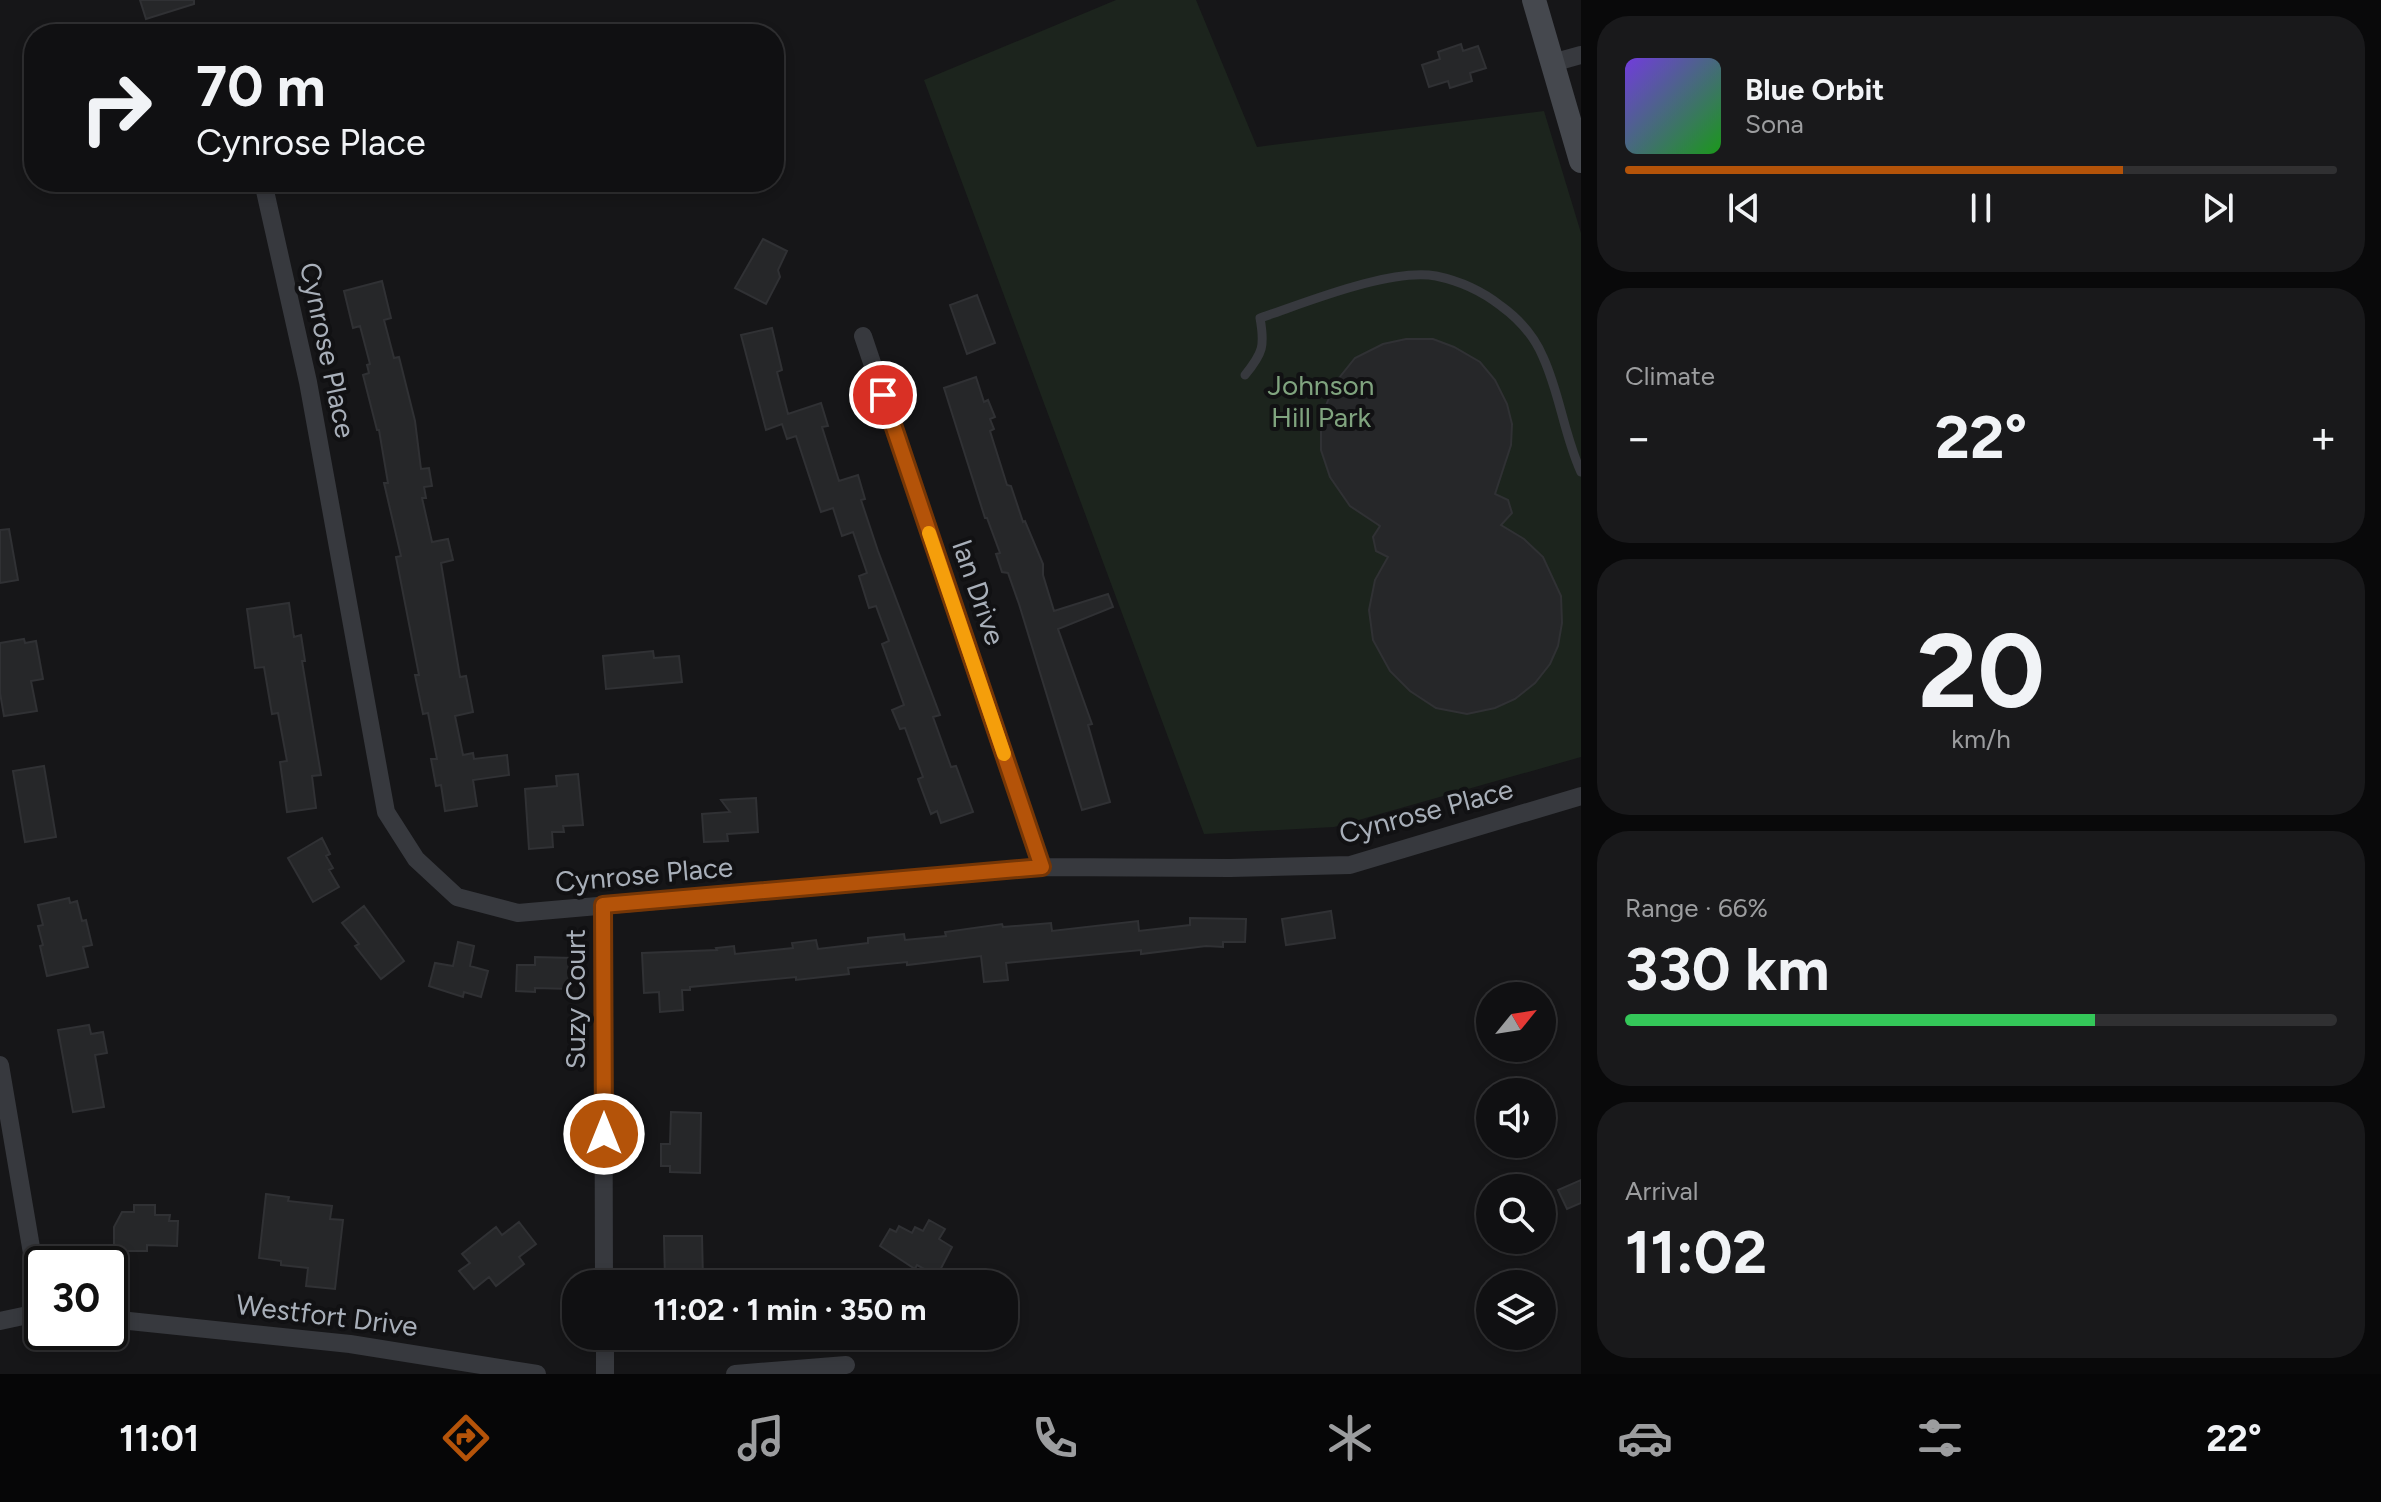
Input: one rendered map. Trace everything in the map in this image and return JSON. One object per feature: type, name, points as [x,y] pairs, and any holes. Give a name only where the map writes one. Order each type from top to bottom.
[{"type":"street","points":[[1534,0],[1581,161]]},
{"type":"street","points":[[1552,63],[1581,55]]},
{"type":"street","name":"Cynrose Place","points":[[265,192],[308,382],[386,812],[416,859],[457,897],[518,913],[1042,867],[1350,865],[1581,796]]},
{"type":"street","name":"Ian Drive","points":[[863,336],[1042,867]]},
{"type":"street","name":"Suzy Court","points":[[603,905],[604,1270]]},
{"type":"street","points":[[0,1065],[31,1246]]},
{"type":"street","points":[[0,1321],[24,1316]]},
{"type":"street","name":"Westfort Drive","points":[[128,1321],[350,1344],[537,1374]]},
{"type":"street","points":[[605,1350],[605,1374]]},
{"type":"street","points":[[735,1374],[846,1365]]},
{"type":"lane","points":[[1245,375],[1259,358],[1264,341],[1260,318],[1397,276],[1434,276],[1480,290],[1520,320],[1542,355],[1581,472]]},
{"type":"green space","name":"Johnson Hill Park","points":[[1116,0],[1196,0],[1257,147],[1544,111],[1581,233],[1581,757],[1334,827],[1204,834],[924,80]]},
{"type":"building","points":[[140,0],[194,0],[194,4],[146,19]]},
{"type":"building","points":[[1461,44],[1463,51],[1478,46],[1486,68],[1470,73],[1472,81],[1450,88],[1448,81],[1429,87],[1422,65],[1440,59],[1438,52]]},
{"type":"building","points":[[763,239],[787,251],[778,270],[780,277],[766,304],[735,288]]},
{"type":"building","points":[[382,281],[391,318],[384,320],[394,358],[399,357],[415,421],[421,469],[429,468],[432,486],[424,487],[426,498],[422,498],[432,542],[448,539],[453,560],[441,563],[460,677],[466,676],[473,712],[455,716],[463,755],[473,753],[474,759],[507,755],[509,775],[473,780],[477,806],[445,811],[441,785],[436,786],[431,759],[437,759],[428,713],[423,714],[415,675],[419,675],[396,557],[401,556],[384,483],[388,483],[379,430],[363,375],[369,373],[367,365],[370,364],[360,326],[353,328],[344,291]]},
{"type":"building","points":[[977,295],[995,343],[967,354],[950,305]]},
{"type":"building","points":[[772,328],[782,370],[777,372],[788,414],[821,403],[828,426],[822,427],[839,481],[858,475],[865,499],[861,500],[878,551],[940,715],[933,717],[951,767],[956,766],[973,812],[941,823],[937,811],[931,814],[918,779],[923,777],[905,728],[900,729],[892,710],[904,705],[882,644],[889,641],[876,606],[869,608],[859,576],[867,573],[853,532],[842,536],[833,508],[821,512],[796,436],[787,439],[782,424],[766,430],[741,335]]},
{"type":"building","points":[[1406,339],[1433,339],[1454,347],[1480,362],[1495,380],[1507,404],[1512,424],[1511,445],[1495,494],[1508,500],[1512,513],[1501,525],[1524,539],[1543,557],[1561,596],[1562,623],[1558,646],[1550,664],[1535,683],[1515,699],[1495,708],[1467,714],[1436,708],[1410,691],[1390,671],[1373,640],[1369,610],[1375,580],[1388,557],[1376,551],[1373,537],[1380,526],[1350,506],[1330,477],[1321,450],[1321,418],[1335,383],[1355,358],[1383,344]]},
{"type":"building","points":[[976,377],[984,402],[988,400],[995,417],[990,419],[994,429],[990,431],[1007,485],[1011,486],[1023,522],[1043,564],[1043,575],[1054,611],[1108,594],[1113,607],[1058,629],[1092,724],[1088,725],[1110,802],[1082,810],[1019,604],[1008,573],[1002,572],[996,554],[1000,553],[985,518],[944,388]]},
{"type":"building","points":[[9,529],[18,580],[0,583],[0,530]]},
{"type":"building","points":[[289,603],[294,637],[301,635],[305,661],[302,661],[321,775],[312,776],[316,808],[287,812],[280,762],[287,761],[278,713],[272,714],[264,667],[255,668],[247,609]]},
{"type":"building","points":[[24,639],[25,643],[36,641],[43,679],[31,681],[37,711],[4,716],[0,693],[0,643]]},
{"type":"building","points":[[653,651],[654,658],[679,656],[682,682],[606,689],[603,656]]},
{"type":"building","points":[[44,766],[56,837],[25,842],[13,771]]},
{"type":"building","points":[[578,774],[583,825],[563,826],[564,832],[552,832],[553,847],[529,849],[525,789],[557,786],[556,776]]},
{"type":"building","points":[[756,798],[758,832],[727,834],[728,841],[704,842],[702,814],[730,812],[721,800]]},
{"type":"building","points":[[322,838],[330,854],[326,856],[333,868],[329,870],[339,887],[313,902],[288,858]]},
{"type":"building","points":[[69,898],[70,903],[77,901],[82,921],[86,920],[92,945],[83,947],[88,967],[47,976],[40,946],[43,945],[38,926],[43,925],[38,905]]},
{"type":"building","points":[[364,906],[404,961],[381,979],[355,946],[359,944],[342,923]]},
{"type":"building","points":[[1331,911],[1335,938],[1286,945],[1282,919]]},
{"type":"building","points":[[1190,918],[1246,919],[1245,942],[1223,942],[1223,947],[1206,946],[1141,954],[1141,950],[1006,963],[1008,980],[984,982],[981,956],[848,968],[849,974],[690,987],[690,990],[682,990],[683,1010],[660,1012],[659,992],[644,993],[642,953],[717,950],[734,946],[735,954],[793,948],[792,943],[816,940],[818,949],[868,943],[868,938],[904,934],[905,940],[946,936],[945,932],[1002,924],[1003,927],[1051,923],[1052,931],[1138,921],[1139,931],[1190,925]]},
{"type":"building","points":[[458,942],[474,946],[470,966],[488,971],[481,997],[464,992],[463,997],[429,986],[435,963],[453,966]]},
{"type":"building","points":[[535,957],[572,958],[571,989],[516,991],[517,965],[535,965]]},
{"type":"building","points":[[89,1025],[91,1034],[103,1032],[107,1053],[95,1055],[104,1107],[73,1112],[58,1030]]},
{"type":"building","points":[[671,1112],[701,1113],[700,1173],[670,1172],[670,1166],[661,1166],[661,1144],[670,1144]]},
{"type":"building","points":[[1581,1180],[1581,1203],[1567,1209],[1558,1190]]},
{"type":"building","points":[[266,1194],[289,1197],[288,1201],[332,1206],[330,1219],[343,1220],[335,1289],[306,1286],[308,1268],[281,1265],[281,1261],[259,1258]]},
{"type":"building","points":[[134,1205],[155,1205],[155,1215],[170,1215],[169,1221],[178,1221],[177,1246],[147,1245],[147,1251],[128,1251],[128,1246],[114,1246],[114,1227],[122,1212],[134,1212]]},
{"type":"building","points":[[929,1220],[945,1229],[939,1239],[952,1247],[940,1270],[926,1270],[917,1265],[915,1269],[880,1246],[890,1229],[896,1232],[899,1226],[912,1233],[915,1227],[923,1231]]},
{"type":"building","points":[[519,1222],[536,1244],[519,1257],[524,1264],[496,1286],[489,1277],[474,1289],[459,1271],[470,1263],[462,1254],[496,1227],[502,1235]]},
{"type":"building","points":[[664,1236],[702,1236],[703,1270],[665,1270]]},
{"type":"slow traffic","points":[[929,533],[1004,754]]},
{"type":"route","points":[[604,1134],[603,905],[1042,867],[883,395]]}]
